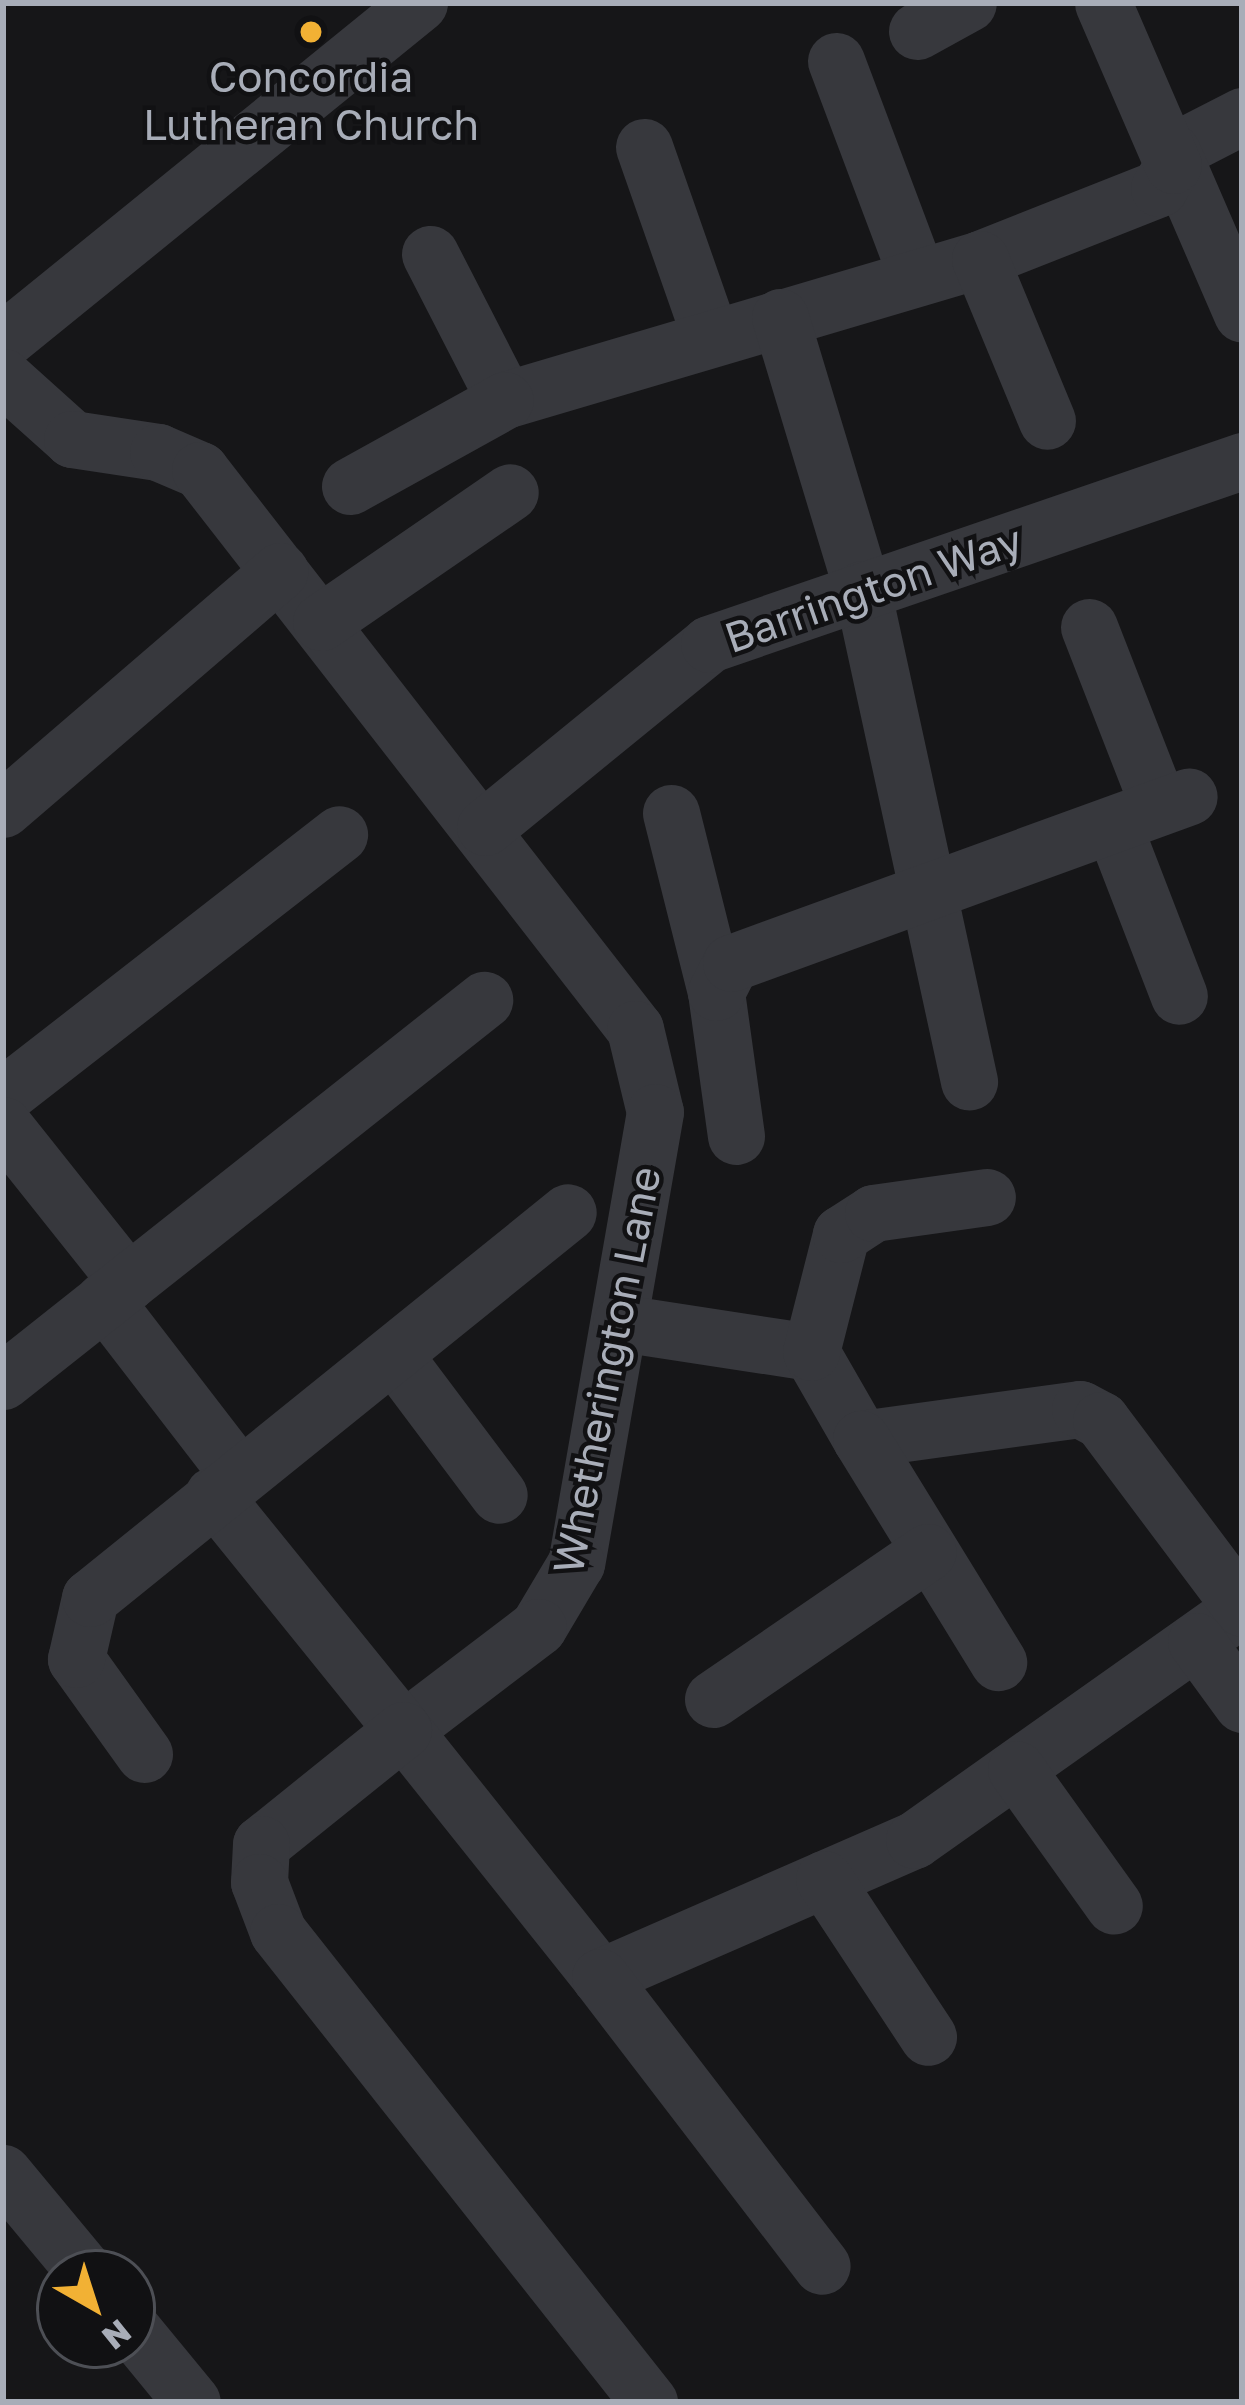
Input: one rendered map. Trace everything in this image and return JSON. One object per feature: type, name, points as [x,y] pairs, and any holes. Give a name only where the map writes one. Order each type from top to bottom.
[{"type":"street","points":[[3,340],[419,3]]},
{"type":"street","points":[[917,31],[968,3]]},
{"type":"street","points":[[1103,3],[1242,314]]},
{"type":"street","points":[[836,61],[917,277]]},
{"type":"street","points":[[350,485],[505,400],[980,259],[1159,188],[1172,152],[1242,116]]},
{"type":"street","points":[[644,147],[711,338]]},
{"type":"street","points":[[430,254],[505,400]]},
{"type":"street","points":[[980,259],[1047,421]]},
{"type":"street","points":[[780,317],[862,589],[969,1082]]},
{"type":"street","name":"Whetherington Lane","points":[[3,377],[72,439],[158,452],[200,470],[485,827],[635,1029],[656,1112],[576,1563],[560,1598],[538,1628],[261,1844],[259,1882],[278,1932],[650,2402]]},
{"type":"street","name":"Barrington Way","points":[[485,827],[709,644],[1242,460]]},
{"type":"street","points":[[321,622],[510,492]]},
{"type":"street","points":[[3,809],[280,571]]},
{"type":"street","points":[[1089,627],[1154,809],[1179,996]]},
{"type":"street","points":[[716,992],[731,964],[1154,809]]},
{"type":"street","points":[[670,813],[716,992],[736,1136]]},
{"type":"street","points":[[3,1096],[339,834]]},
{"type":"street","points":[[3,1381],[484,1000]]},
{"type":"street","points":[[3,1125],[116,1291],[226,1485],[403,1730],[822,2266]]},
{"type":"street","points":[[987,1197],[872,1213],[841,1234],[811,1352],[998,1662]]},
{"type":"street","points":[[144,1754],[76,1659],[90,1598],[568,1211]]},
{"type":"street","points":[[621,1323],[811,1352]]},
{"type":"street","points":[[393,1354],[499,1496]]},
{"type":"street","points":[[600,1977],[914,1840],[1242,1608],[1101,1420],[1080,1409],[861,1439]]},
{"type":"street","points":[[713,1700],[928,1552]]},
{"type":"street","points":[[1196,1641],[1242,1704]]},
{"type":"street","points":[[1016,1769],[1114,1906]]},
{"type":"street","points":[[824,1879],[928,2038]]},
{"type":"street","points":[[3,2173],[66,2249]]},
{"type":"street","points":[[156,2358],[192,2402]]},
{"type":"place","name":"Concordia Lutheran Church","points":[[311,32]]}]
